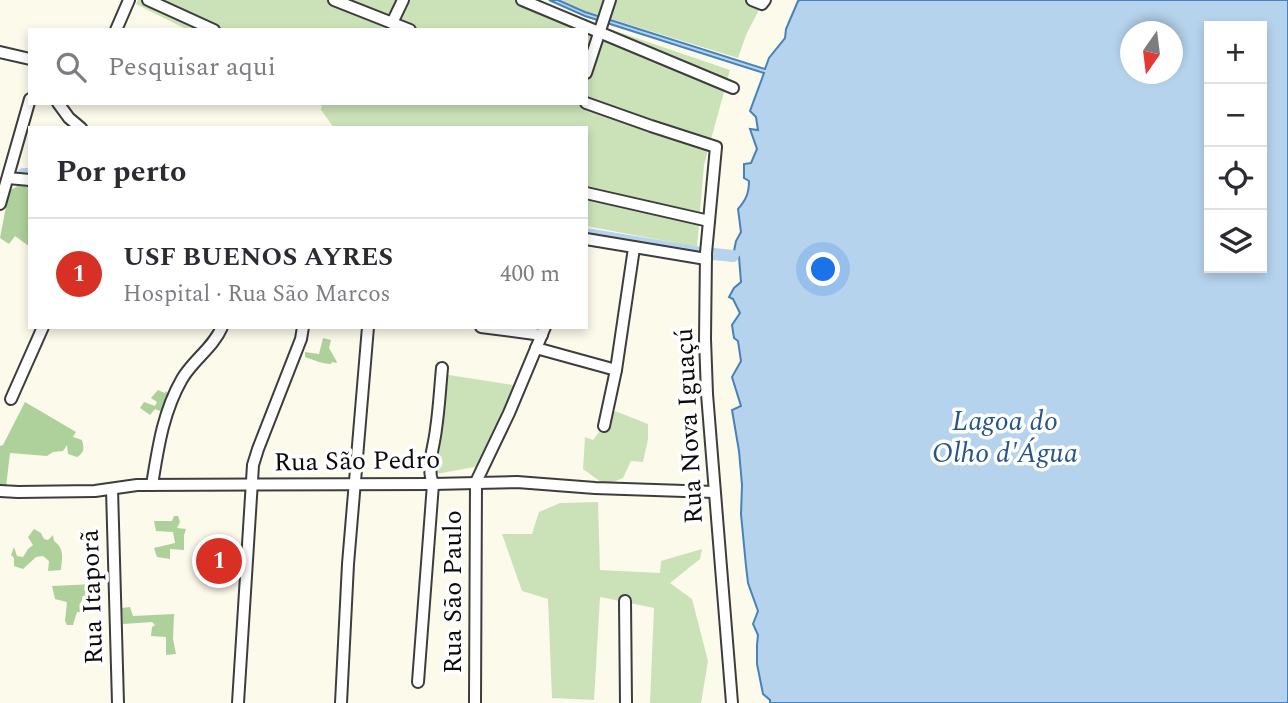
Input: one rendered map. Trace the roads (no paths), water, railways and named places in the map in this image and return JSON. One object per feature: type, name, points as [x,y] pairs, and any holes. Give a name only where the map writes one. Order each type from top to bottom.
[{"type":"street","points":[[117,28],[129,0]]},
{"type":"street","points":[[148,0],[210,28]]},
{"type":"street","points":[[334,0],[405,28]]},
{"type":"street","points":[[392,23],[402,0]]},
{"type":"street","points":[[522,0],[733,88]]},
{"type":"street","points":[[588,67],[610,0]]},
{"type":"street","points":[[374,28],[377,17]]},
{"type":"street","points":[[0,52],[28,59]]},
{"type":"street","name":"Rua Nova Iguaçú","points":[[588,104],[716,146],[706,259],[706,380],[732,703]]},
{"type":"street","points":[[0,204],[28,105]]},
{"type":"street","points":[[59,105],[79,126]]},
{"type":"street","points":[[8,178],[28,180]]},
{"type":"street","points":[[588,193],[709,220]]},
{"type":"street","points":[[588,239],[706,259]]},
{"type":"street","points":[[604,426],[634,248]]},
{"type":"street","points":[[11,399],[42,329]]},
{"type":"street","points":[[152,485],[160,436],[169,407],[183,378],[218,337],[221,329]]},
{"type":"street","points":[[238,703],[253,465],[303,329]]},
{"type":"street","points":[[341,703],[348,564],[368,329]]},
{"type":"street","points":[[512,329],[543,331]]},
{"type":"street","name":"Rua São Paulo","points":[[475,703],[476,482],[509,413],[543,331]]},
{"type":"street","points":[[536,348],[615,370]]},
{"type":"street","points":[[418,682],[433,484],[430,460],[436,433],[442,368]]},
{"type":"street","name":"Rua São Pedro","points":[[0,491],[95,491],[152,485],[517,482],[714,492]]},
{"type":"street","name":"Rua Itaporã","points":[[112,489],[118,703]]},
{"type":"street","points":[[625,601],[626,703]]},
{"type":"water","name":"Lagoa do Olho d'Água","points":[[549,0],[558,0],[585,12],[765,69],[769,58],[785,38],[786,29],[800,0],[1288,0],[1288,703],[770,703],[763,694],[757,664],[758,635],[753,624],[758,611],[748,583],[746,566],[739,451],[732,410],[741,406],[732,377],[741,361],[732,325],[740,313],[733,299],[729,297],[741,282],[739,257],[734,251],[741,232],[738,209],[748,189],[749,181],[744,178],[744,164],[751,163],[757,149],[750,129],[758,130],[756,117],[750,111],[764,73],[585,16]]},
{"type":"waterway","points":[[23,174],[28,174]]},
{"type":"waterway","points":[[588,234],[733,256]]},
{"type":"place","name":"USF BUENOS AYRES","points":[[219,561]]}]
